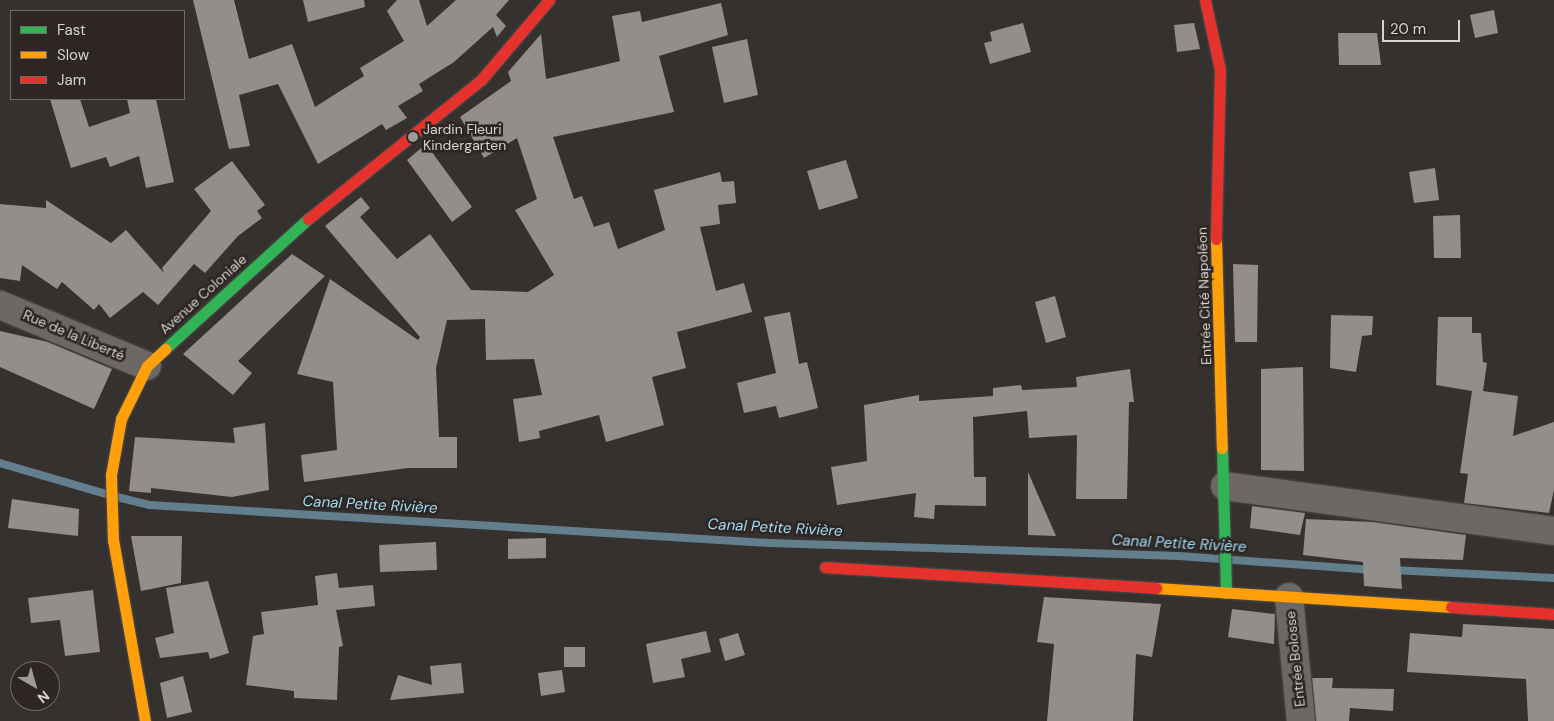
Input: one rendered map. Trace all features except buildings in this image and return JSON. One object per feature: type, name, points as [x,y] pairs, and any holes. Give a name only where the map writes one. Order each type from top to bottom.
[{"type":"street","name":"Avenue Coloniale","points":[[145,721],[113,540],[111,475],[120,419],[147,366],[302,224],[481,80],[549,0]]},
{"type":"street","name":"Entrée Cité Napoléon","points":[[1205,0],[1220,70],[1216,232],[1225,486],[1226,592]]},
{"type":"street","name":"Rue de la Liberté","points":[[0,305],[147,366]]},
{"type":"street","points":[[1225,486],[1554,531]]},
{"type":"street","points":[[825,567],[1554,614]]},
{"type":"street","name":"Entrée Bolosse","points":[[1289,597],[1301,721]]},
{"type":"waterway","name":"Canal Petite Rivière","points":[[0,463],[106,494]]},
{"type":"waterway","name":"Canal Petite Rivière","points":[[117,497],[150,505],[769,543],[1179,556],[1373,570]]},
{"type":"waterway","name":"Canal Petite Rivière","points":[[1392,570],[1554,578]]},
{"type":"traffic: fast","points":[[165,349],[308,219]]},
{"type":"traffic: fast","points":[[1222,448],[1226,593]]},
{"type":"traffic: slow","points":[[1216,239],[1222,448]]},
{"type":"traffic: slow","points":[[145,721],[113,540],[111,475],[121,419],[147,366],[165,349]]},
{"type":"traffic: slow","points":[[1156,588],[1451,607]]},
{"type":"traffic: jam","points":[[308,219],[481,80],[549,0]]},
{"type":"traffic: jam","points":[[1205,0],[1220,70],[1216,239]]},
{"type":"traffic: jam","points":[[825,567],[1156,588]]},
{"type":"traffic: jam","points":[[1451,607],[1554,614]]},
{"type":"place","name":"Jardin Fleuri Kindergarten","points":[[413,137]]}]
